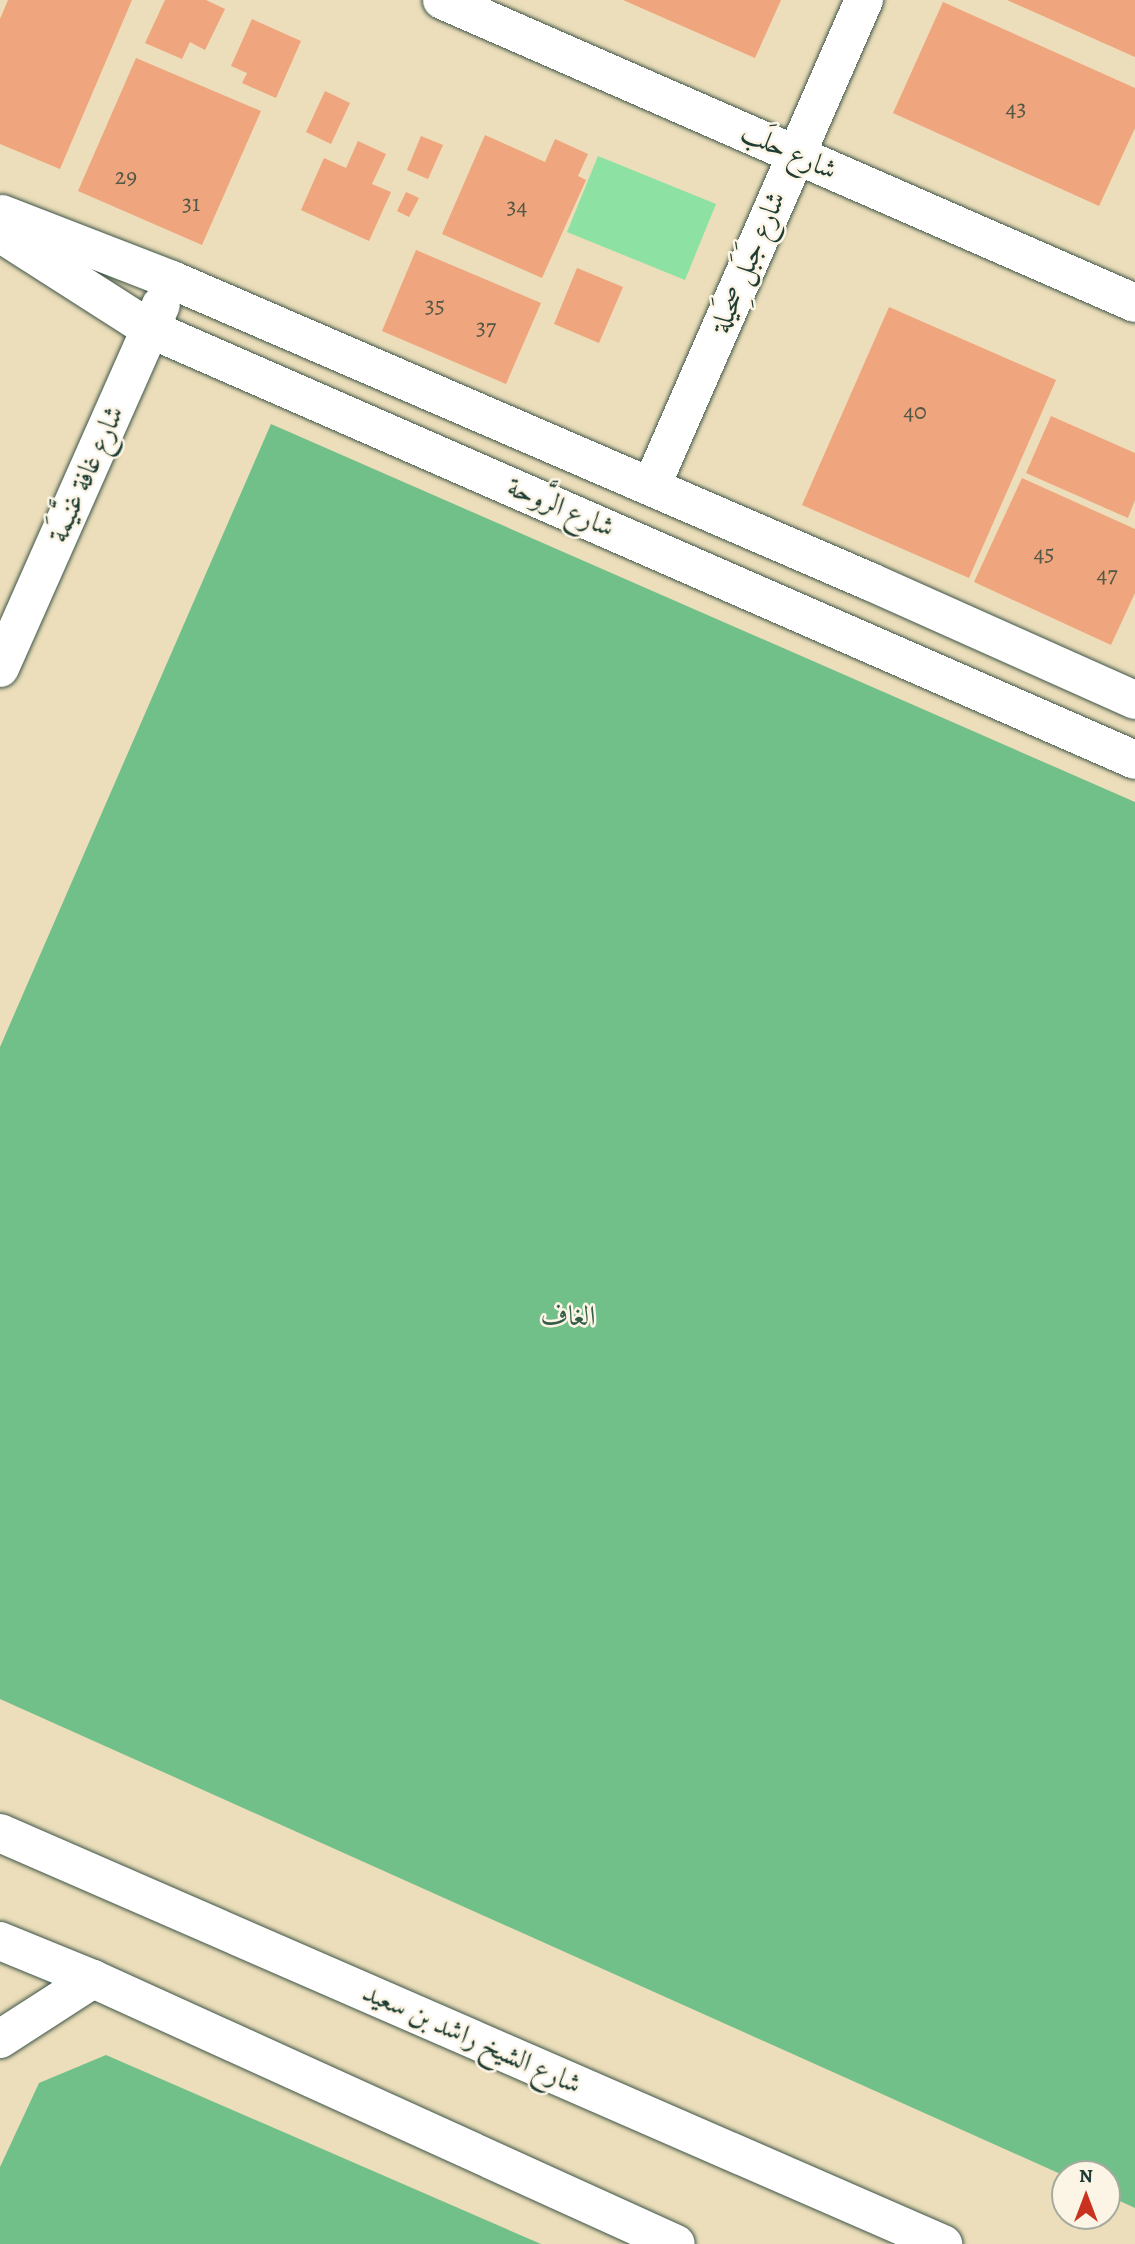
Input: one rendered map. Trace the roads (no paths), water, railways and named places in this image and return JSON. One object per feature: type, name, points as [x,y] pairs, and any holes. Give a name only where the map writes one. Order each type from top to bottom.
[{"type":"street","name":"شارع جَبَل صِحَيلة","points":[[651,487],[794,154],[864,0]]},
{"type":"street","name":"شارع حلَب","points":[[452,2],[1135,301]]},
{"type":"street","name":"شارع الرَّوحة","points":[[0,214],[172,280],[1135,700]]},
{"type":"street","name":"شارع الرَّوحة","points":[[0,233],[150,329],[1135,760]]},
{"type":"street","name":"شارع غافة غنَّيمَة","points":[[0,668],[172,280]]},
{"type":"street","name":"شارع الشيخ راشد بن سعيد","points":[[0,1833],[943,2244]]},
{"type":"street","points":[[0,1941],[93,1979],[676,2244]]},
{"type":"street","points":[[0,2039],[93,1979]]},
{"type":"park label","name":"الغاف","points":[[568,1316]]}]
